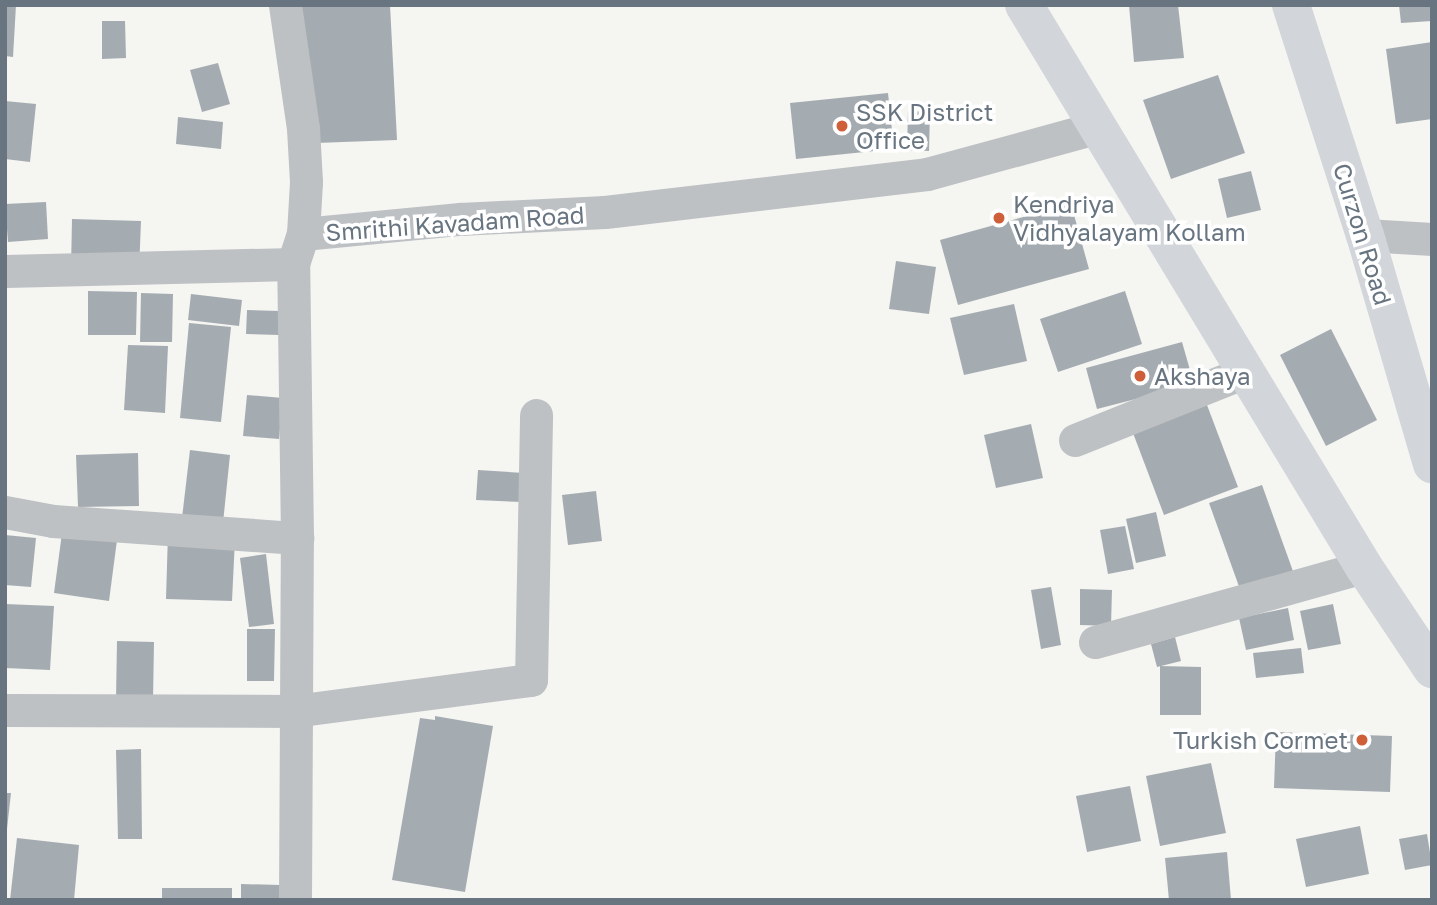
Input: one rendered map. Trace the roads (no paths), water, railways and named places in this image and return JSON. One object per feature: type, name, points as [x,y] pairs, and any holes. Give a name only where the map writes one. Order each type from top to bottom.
[{"type":"main road","points":[[1024,5],[1364,567],[1432,669]]},
{"type":"main road","name":"Curzon Road","points":[[1291,5],[1365,235],[1432,464]]},
{"type":"street","points":[[285,5],[303,128],[306,182],[298,249],[295,900]]},
{"type":"street","name":"Smrithi Kavadam Road","points":[[5,271],[298,249],[460,219],[605,212],[928,174],[1099,127]]},
{"type":"street","points":[[1365,235],[1432,239]]},
{"type":"street","points":[[1075,440],[1245,372]]},
{"type":"street","points":[[5,710],[294,711],[531,680],[536,415]]},
{"type":"street","points":[[5,512],[53,521],[297,538]]},
{"type":"street","points":[[1096,642],[1364,567]]},
{"type":"place","name":"SSK District Office","points":[[842,126]]},
{"type":"place","name":"Kendriya Vidhyalayam Kollam","points":[[999,218]]},
{"type":"place","name":"Akshaya","points":[[1140,376]]},
{"type":"place","name":"Turkish Cormet","points":[[1362,740]]}]
